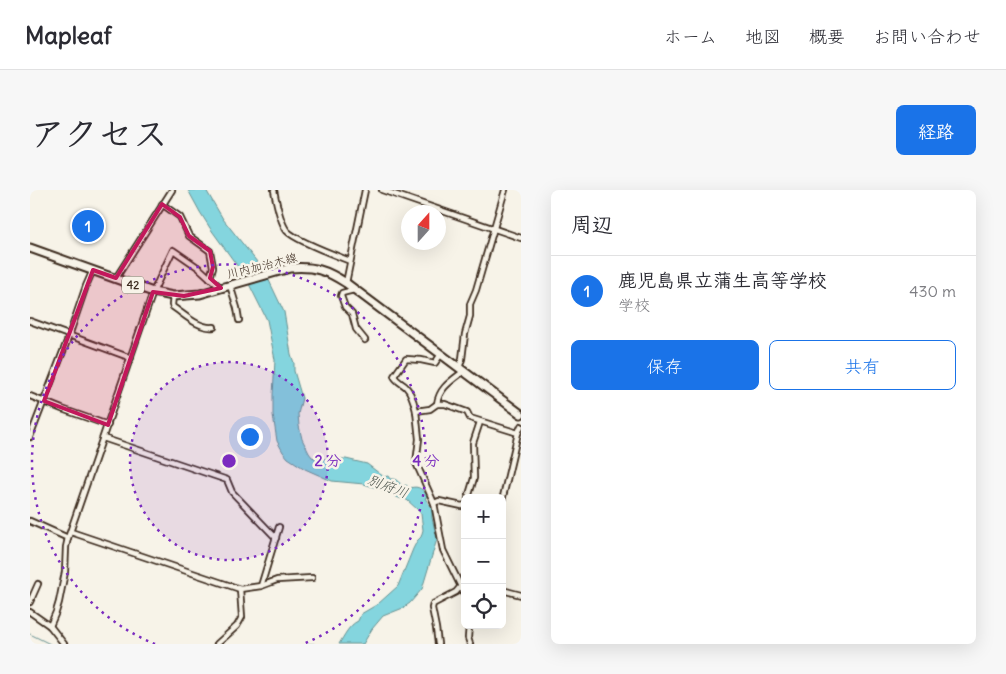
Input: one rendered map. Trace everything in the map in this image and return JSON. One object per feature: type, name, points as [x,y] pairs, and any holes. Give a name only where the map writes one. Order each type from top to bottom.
[{"type":"main road","name":"川内加治木線","points":[[30,248],[153,292],[173,296],[200,294],[290,268],[314,268],[333,275],[346,283],[521,414]]},
{"type":"street","points":[[116,278],[172,190]]},
{"type":"street","points":[[274,190],[284,225],[292,235],[350,261]]},
{"type":"street","points":[[346,283],[365,190]]},
{"type":"street","points":[[382,190],[521,238]]},
{"type":"street","points":[[437,404],[438,396],[445,386],[462,370],[470,304],[476,290],[505,190]]},
{"type":"street","points":[[162,204],[180,217],[189,236],[210,251],[213,266],[210,278]]},
{"type":"street","points":[[50,626],[59,602],[65,572],[68,538],[153,292],[173,250],[199,268],[221,288]]},
{"type":"street","points":[[30,437],[93,270]]},
{"type":"street","points":[[230,285],[239,320]]},
{"type":"street","points":[[354,290],[342,293],[341,296],[345,307],[352,314],[356,329],[365,340]]},
{"type":"street","points":[[173,296],[173,307],[206,328],[214,327]]},
{"type":"street","points":[[30,321],[131,358]]},
{"type":"street","points":[[441,354],[435,363],[406,359],[394,376],[396,380],[407,388],[416,411],[419,439],[416,463],[434,503],[443,550],[462,584]]},
{"type":"street","points":[[30,396],[108,425]]},
{"type":"street","points":[[416,411],[430,409],[437,404],[445,404],[467,412],[470,418],[480,422],[518,433]]},
{"type":"street","points":[[469,494],[474,478],[473,442],[480,422]]},
{"type":"street","points":[[504,494],[521,426]]},
{"type":"street","points":[[104,438],[227,480],[232,492],[276,538]]},
{"type":"street","points":[[434,503],[439,501],[461,506]]},
{"type":"street","points":[[30,521],[68,538]]},
{"type":"street","points":[[261,586],[279,527]]},
{"type":"street","points":[[71,532],[240,589],[261,586],[277,580],[312,578]]},
{"type":"street","points":[[30,602],[38,584]]},
{"type":"street","points":[[438,644],[432,604],[461,588]]},
{"type":"street","points":[[217,644],[237,626],[242,617],[240,589]]},
{"type":"street","points":[[506,591],[521,595]]},
{"type":"street","points":[[30,612],[50,626],[64,644]]},
{"type":"street","points":[[469,629],[470,644]]},
{"type":"highlighted area","points":[[162,204],[180,217],[189,236],[210,251],[213,267],[210,278],[221,288],[184,296],[153,292],[108,425],[44,401],[93,270],[116,278]]},
{"type":"water","name":"別府川","points":[[188,190],[206,190],[223,219],[265,272],[284,312],[294,371],[302,398],[298,414],[299,426],[302,439],[312,457],[318,459],[346,459],[367,464],[384,477],[388,476],[390,479],[395,479],[403,486],[418,488],[428,496],[425,498],[432,509],[437,539],[422,589],[403,608],[383,616],[363,644],[339,644],[349,628],[358,621],[361,614],[378,604],[398,586],[413,549],[421,537],[423,530],[421,514],[407,500],[364,484],[332,481],[305,469],[288,458],[283,452],[277,441],[273,415],[275,360],[267,320],[246,278],[210,228]]},
{"type":"waterway","points":[[30,634],[50,644]]},
{"type":"waterway","points":[[308,644],[314,644]]},
{"type":"place","name":"鹿児島県立蒲生高等学校","points":[[88,226]]}]
